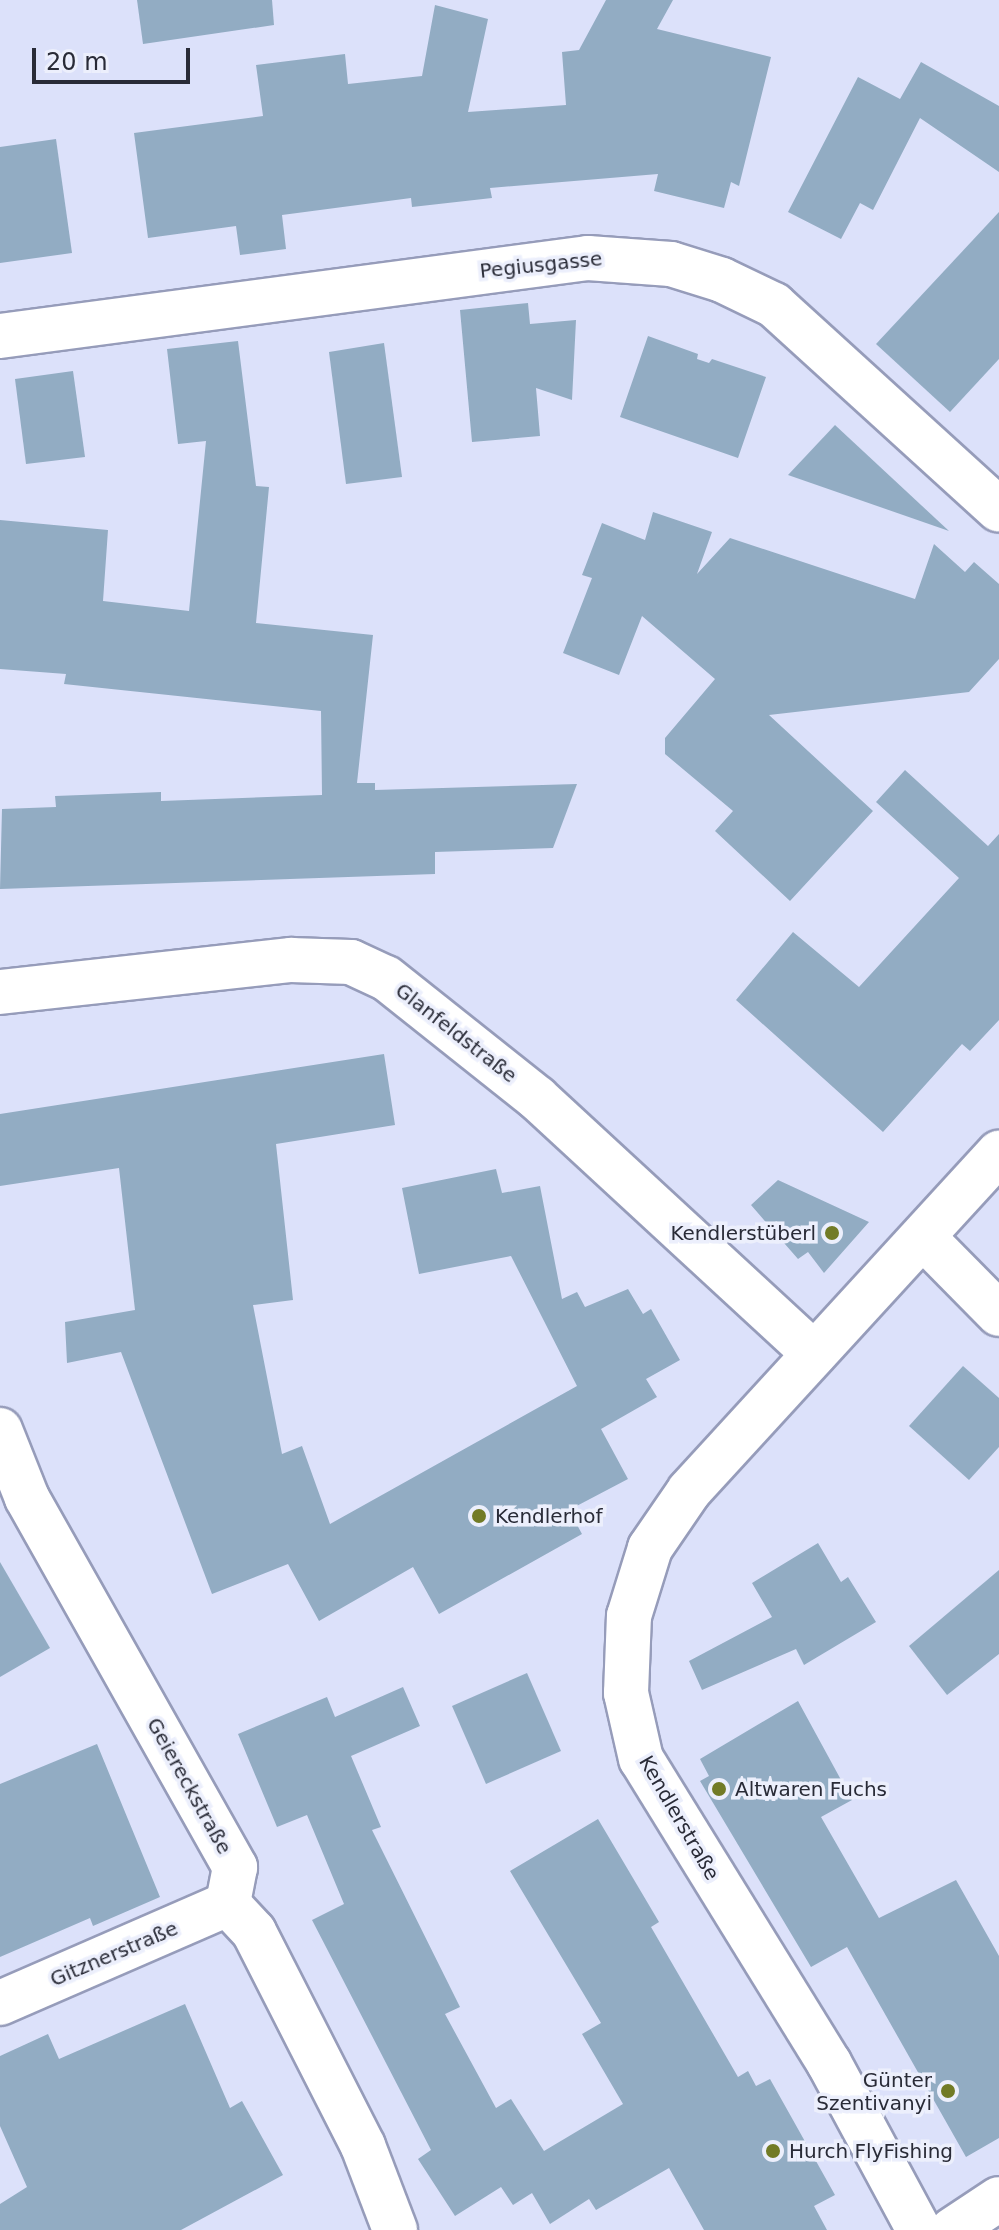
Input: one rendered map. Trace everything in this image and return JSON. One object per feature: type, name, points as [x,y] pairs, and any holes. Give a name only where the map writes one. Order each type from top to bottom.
[{"type":"street","name":"Pegiusgasse","points":[[0,336],[572,259],[631,258],[671,264],[722,280],[774,305],[999,510]]},
{"type":"street","name":"Glanfeldstraße","points":[[0,992],[291,960],[351,962],[386,978],[537,1098],[814,1354]]},
{"type":"street","name":"Kendlerstraße","points":[[919,2230],[829,2063],[641,1759],[626,1693],[629,1616],[650,1548],[689,1491],[999,1153]]},
{"type":"street","points":[[923,1237],[999,1314]]},
{"type":"street","name":"Geiereckstraße","points":[[0,1430],[27,1498],[235,1867],[228,1904]]},
{"type":"street","points":[[228,1904],[254,1932],[363,2146],[395,2230]]},
{"type":"street","name":"Gitznerstraße","points":[[0,2003],[228,1904]]},
{"type":"street","points":[[952,2230],[999,2199]]},
{"type":"building","points":[[137,0],[272,0],[274,25],[143,44]]},
{"type":"building","points":[[606,0],[673,0],[657,29],[771,57],[739,186],[731,182],[724,208],[654,191],[658,174],[490,188],[492,198],[412,207],[411,198],[282,215],[286,249],[240,255],[236,226],[148,238],[134,133],[263,116],[256,65],[345,54],[348,84],[422,76],[435,5],[488,19],[468,112],[566,105],[562,52],[579,50]]},
{"type":"building","points":[[921,62],[999,106],[999,172],[920,118],[873,210],[860,203],[841,239],[788,212],[858,77],[900,99]]},
{"type":"building","points":[[56,139],[72,253],[0,263],[0,147]]},
{"type":"building","points":[[999,212],[999,359],[950,412],[876,344]]},
{"type":"building","points":[[528,303],[530,324],[576,320],[572,400],[536,388],[540,436],[472,442],[460,310]]},
{"type":"building","points":[[648,336],[698,354],[697,359],[709,363],[712,359],[766,377],[738,458],[620,417]]},
{"type":"building","points":[[238,341],[256,486],[269,487],[256,623],[373,635],[357,783],[375,783],[375,790],[577,784],[553,848],[435,852],[435,874],[0,889],[2,809],[56,807],[55,796],[161,792],[161,801],[322,795],[321,711],[64,684],[66,674],[0,669],[0,520],[108,530],[103,601],[189,611],[206,441],[178,444],[167,349]]},
{"type":"building","points":[[384,343],[402,477],[346,484],[329,352]]},
{"type":"building","points":[[73,371],[85,457],[26,464],[15,379]]},
{"type":"building","points":[[835,425],[949,531],[788,475]]},
{"type":"building","points":[[653,512],[712,532],[697,574],[730,538],[915,599],[934,544],[965,572],[974,562],[999,584],[999,659],[969,692],[769,715],[873,811],[790,901],[715,831],[733,811],[665,754],[665,738],[715,679],[642,616],[619,675],[563,653],[592,578],[582,575],[602,523],[645,540]]},
{"type":"building","points":[[905,770],[988,846],[999,834],[999,1020],[970,1051],[962,1044],[883,1132],[736,1000],[793,932],[859,987],[959,878],[876,802]]},
{"type":"building","points":[[384,1054],[395,1125],[276,1144],[293,1300],[253,1305],[282,1454],[302,1446],[330,1524],[577,1386],[511,1256],[419,1274],[402,1188],[496,1169],[502,1193],[540,1186],[562,1299],[577,1292],[585,1307],[628,1289],[643,1314],[651,1309],[680,1360],[646,1379],[657,1397],[601,1429],[628,1479],[569,1510],[582,1534],[439,1614],[413,1567],[319,1621],[288,1564],[212,1594],[121,1352],[67,1363],[65,1322],[135,1310],[119,1168],[0,1186],[0,1114]]},
{"type":"building","points":[[778,1180],[869,1222],[824,1273],[808,1252],[798,1259],[751,1205]]},
{"type":"building","points":[[963,1366],[999,1398],[999,1447],[969,1480],[909,1426]]},
{"type":"building","points":[[818,1543],[841,1582],[848,1577],[876,1622],[804,1665],[796,1649],[702,1690],[689,1661],[772,1617],[752,1583]]},
{"type":"building","points":[[0,1562],[50,1648],[0,1677]]},
{"type":"building","points":[[999,1570],[999,1654],[947,1695],[909,1646]]},
{"type":"building","points":[[527,1673],[561,1751],[486,1784],[452,1706]]},
{"type":"building","points":[[403,1687],[420,1726],[351,1756],[381,1827],[372,1830],[460,2007],[445,2014],[496,2108],[511,2099],[544,2151],[623,2104],[582,2034],[601,2023],[510,1871],[598,1819],[659,1922],[651,1927],[738,2077],[748,2071],[756,2086],[770,2079],[835,2195],[814,2206],[827,2230],[704,2230],[669,2168],[596,2210],[589,2199],[550,2224],[532,2193],[513,2205],[501,2187],[455,2216],[418,2159],[431,2150],[312,1920],[344,1904],[307,1815],[277,1827],[238,1734],[327,1697],[335,1717]]},
{"type":"building","points":[[798,1701],[852,1800],[821,1817],[879,1918],[956,1880],[999,1956],[999,2138],[966,2157],[847,1947],[811,1967],[700,1781],[709,1776],[700,1759]]},
{"type":"building","points":[[97,1744],[160,1897],[93,1926],[90,1918],[0,1957],[0,1784]]},
{"type":"building","points":[[185,2004],[230,2108],[242,2101],[283,2175],[181,2230],[0,2230],[0,2204],[27,2187],[0,2126],[0,2056],[48,2034],[59,2059]]},
{"type":"place","name":"Kendlerstüberl","points":[[832,1233]]},
{"type":"place","name":"Kendlerhof","points":[[479,1516]]},
{"type":"place","name":"Altwaren Fuchs","points":[[719,1789]]},
{"type":"place","name":"Günter Szentivanyi","points":[[948,2091]]},
{"type":"place","name":"Hurch FlyFishing","points":[[773,2151]]}]
